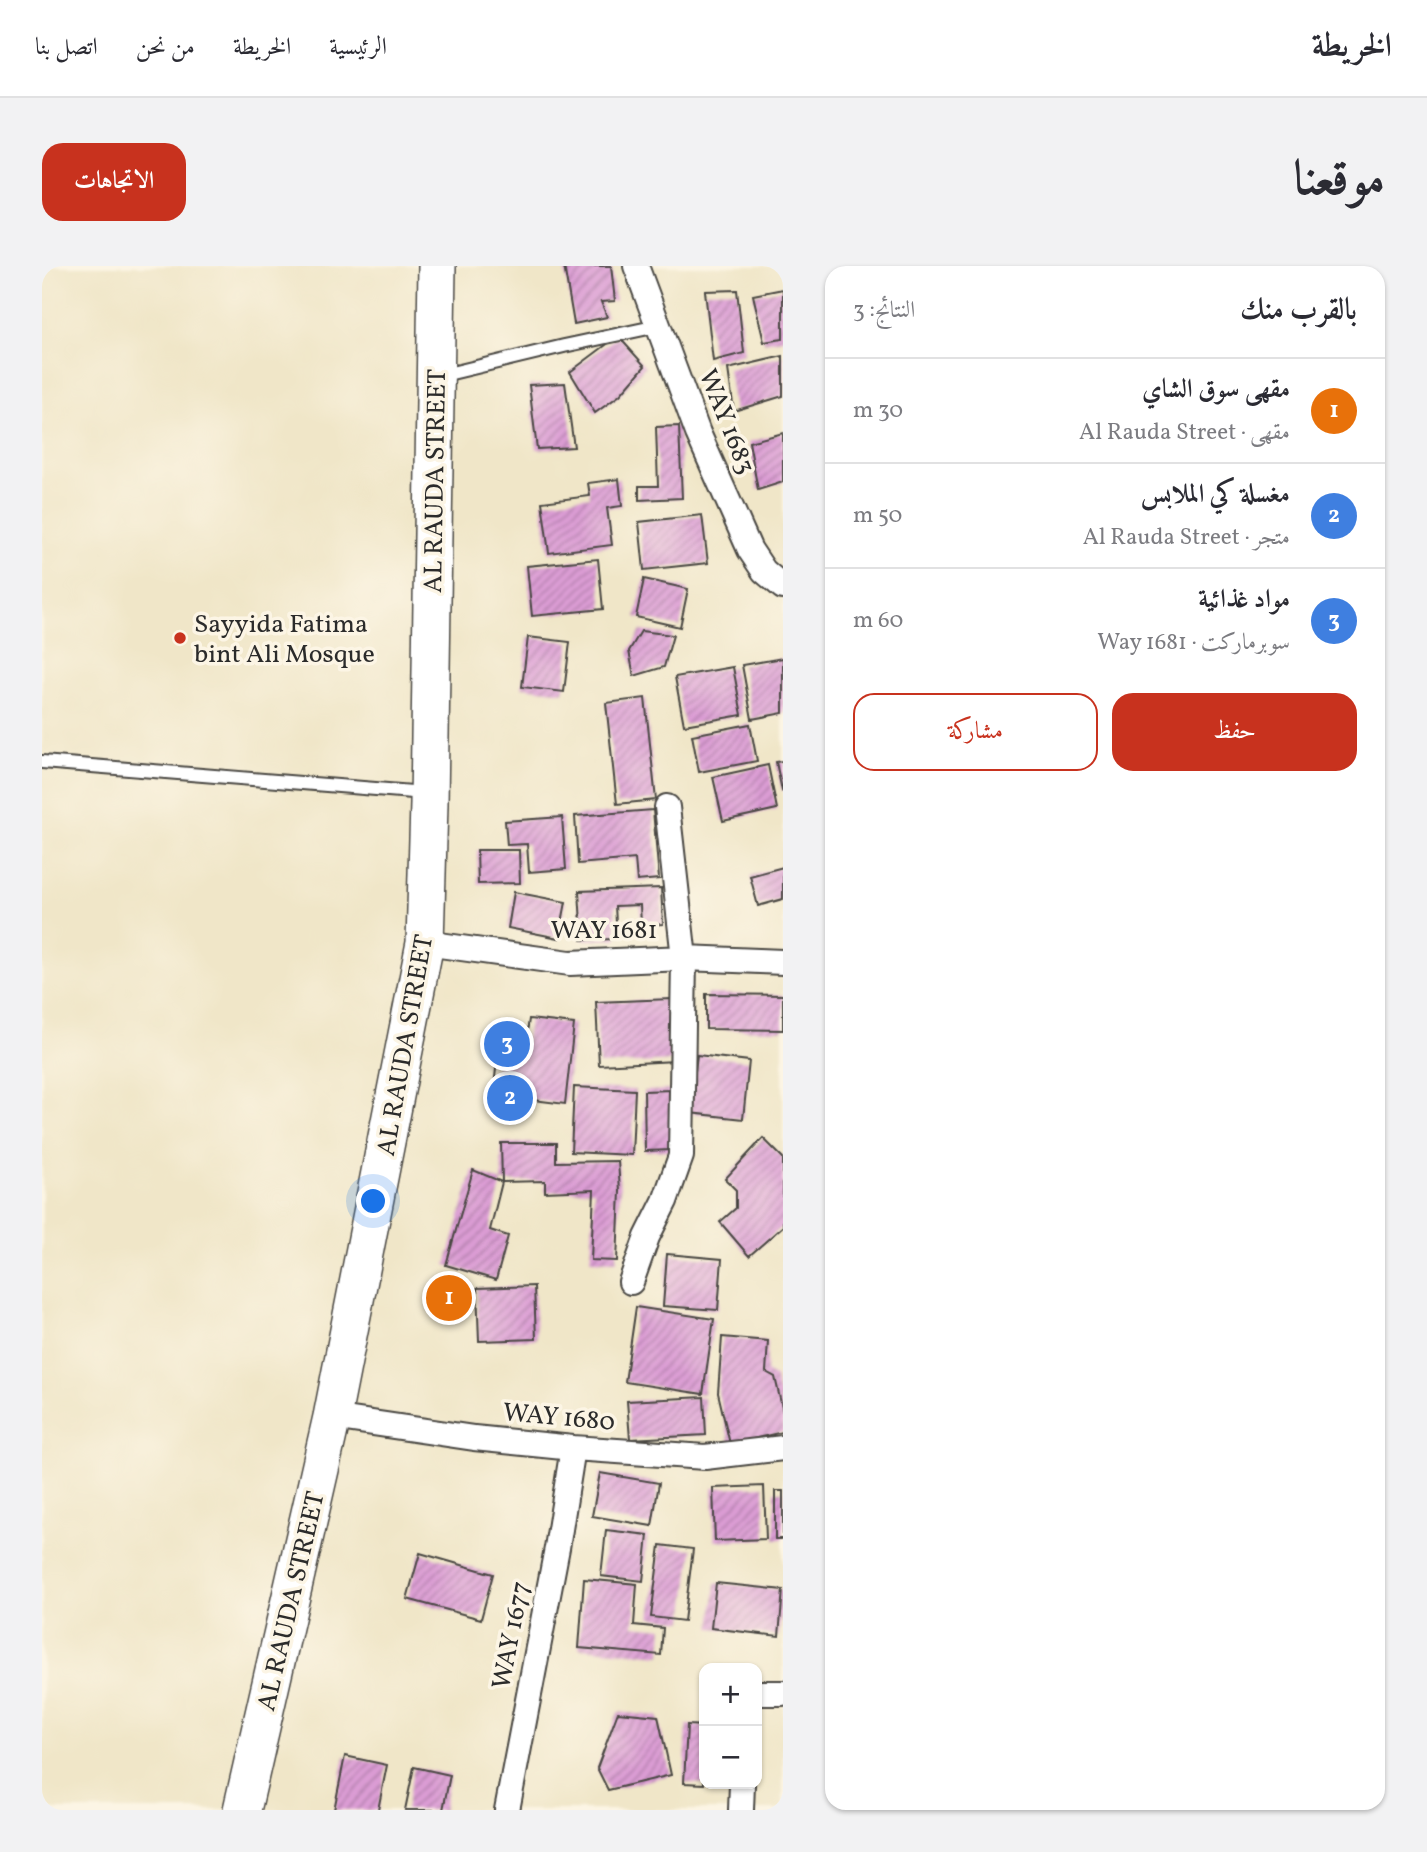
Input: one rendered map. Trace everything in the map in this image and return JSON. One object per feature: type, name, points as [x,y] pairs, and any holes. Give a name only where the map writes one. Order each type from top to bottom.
[{"type":"main road","name":"AL RAUDA STREET","points":[[242,1810],[332,1418],[425,943],[438,266]]},
{"type":"street","name":"WAY 1683","points":[[636,266],[698,433],[750,550],[764,571],[783,587]]},
{"type":"street","points":[[631,1282],[681,1156],[684,958],[667,807]]},
{"type":"street","name":"WAY 1681","points":[[425,943],[570,963],[684,958],[783,962]]},
{"type":"street","name":"WAY 1680","points":[[332,1418],[474,1438],[571,1460],[705,1457],[783,1448]]},
{"type":"street","name":"WAY 1677","points":[[507,1810],[571,1460]]},
{"type":"street","points":[[762,1693],[783,1693]]},
{"type":"street","points":[[741,1810],[742,1789]]},
{"type":"lane","points":[[436,377],[658,326]]},
{"type":"lane","points":[[42,762],[429,793]]},
{"type":"building","points":[[564,266],[611,266],[615,301],[601,302],[607,317],[574,324]]},
{"type":"building","points":[[783,289],[783,339],[764,342],[753,295]]},
{"type":"building","points":[[737,290],[744,353],[713,361],[705,291]]},
{"type":"building","points":[[618,336],[645,366],[620,395],[595,413],[570,372]]},
{"type":"building","points":[[783,356],[783,396],[734,411],[728,369]]},
{"type":"building","points":[[565,383],[574,447],[537,449],[529,385]]},
{"type":"building","points":[[679,426],[682,498],[639,500],[639,486],[658,486],[656,427]]},
{"type":"building","points":[[783,433],[783,482],[758,490],[749,442]]},
{"type":"building","points":[[619,479],[622,506],[607,508],[612,545],[549,553],[542,502],[590,496],[588,483]]},
{"type":"building","points":[[702,515],[708,563],[644,570],[639,522]]},
{"type":"building","points":[[598,559],[603,609],[532,616],[527,566]]},
{"type":"building","points":[[644,579],[688,589],[680,627],[636,617]]},
{"type":"building","points":[[641,631],[673,635],[664,667],[634,676],[629,651]]},
{"type":"building","points":[[528,637],[570,642],[564,692],[522,687]]},
{"type":"building","points":[[783,658],[783,713],[752,719],[742,665]]},
{"type":"building","points":[[733,667],[742,715],[684,725],[675,677]]},
{"type":"building","points":[[645,698],[656,800],[617,804],[606,703]]},
{"type":"building","points":[[750,724],[757,761],[699,772],[692,735]]},
{"type":"building","points":[[783,761],[783,790],[782,791],[776,762]]},
{"type":"building","points":[[768,765],[777,809],[723,821],[713,777]]},
{"type":"building","points":[[653,810],[659,879],[637,881],[635,859],[578,864],[575,816]]},
{"type":"building","points":[[562,817],[566,869],[529,872],[527,844],[507,845],[505,821]]},
{"type":"building","points":[[477,850],[519,850],[520,883],[478,884]]},
{"type":"building","points":[[783,867],[783,899],[758,906],[750,876]]},
{"type":"building","points":[[661,888],[663,924],[641,925],[640,905],[615,906],[617,939],[582,940],[579,891]]},
{"type":"building","points":[[514,892],[566,902],[559,938],[508,928]]},
{"type":"building","points":[[706,994],[783,995],[783,1030],[706,1029]]},
{"type":"building","points":[[672,999],[675,1061],[599,1065],[596,1002]]},
{"type":"building","points":[[529,1019],[574,1024],[565,1104],[493,1095],[499,1043],[525,1046]]},
{"type":"building","points":[[697,1055],[749,1061],[743,1119],[690,1113]]},
{"type":"building","points":[[574,1087],[635,1090],[632,1155],[571,1152]]},
{"type":"building","points":[[671,1090],[672,1150],[645,1151],[644,1091]]},
{"type":"building","points":[[763,1138],[783,1158],[783,1226],[749,1256],[720,1222],[736,1208],[736,1190],[725,1179]]},
{"type":"building","points":[[501,1143],[556,1143],[556,1162],[618,1161],[620,1191],[617,1261],[591,1260],[594,1190],[545,1192],[545,1181],[502,1182]]},
{"type":"building","points":[[473,1170],[502,1182],[490,1230],[508,1236],[496,1280],[446,1265]]},
{"type":"building","points":[[667,1254],[722,1259],[718,1310],[663,1306]]},
{"type":"building","points":[[534,1286],[536,1339],[479,1341],[477,1288]]},
{"type":"building","points":[[636,1307],[714,1319],[703,1394],[625,1382]]},
{"type":"building","points":[[722,1337],[768,1341],[766,1372],[775,1377],[783,1412],[783,1432],[730,1444],[718,1393]]},
{"type":"building","points":[[704,1397],[706,1435],[630,1439],[627,1401]]},
{"type":"building","points":[[600,1473],[659,1483],[652,1526],[592,1516]]},
{"type":"building","points":[[764,1486],[766,1539],[715,1541],[713,1488]]},
{"type":"building","points":[[775,1491],[783,1491],[783,1539],[775,1539]]},
{"type":"building","points":[[606,1530],[648,1535],[643,1581],[601,1576]]},
{"type":"building","points":[[660,1545],[693,1549],[684,1621],[651,1617]]},
{"type":"building","points":[[420,1553],[493,1574],[481,1619],[407,1599]]},
{"type":"building","points":[[584,1579],[637,1584],[634,1625],[663,1628],[661,1655],[579,1648]]},
{"type":"building","points":[[716,1583],[783,1590],[779,1636],[711,1628]]},
{"type":"building","points":[[618,1712],[658,1716],[671,1775],[608,1790],[597,1768]]},
{"type":"building","points":[[687,1725],[699,1726],[699,1784],[684,1783]]},
{"type":"building","points":[[345,1756],[387,1765],[378,1810],[334,1810]]},
{"type":"building","points":[[414,1767],[450,1775],[443,1810],[405,1810]]},
{"type":"place","name":"Sayyida Fatima bint Ali Mosque","points":[[180,638]]},
{"type":"place","name":"مواد غذائية","points":[[507,1044]]},
{"type":"place","name":"مغسلة كي الملابس","points":[[510,1098]]},
{"type":"place","name":"مقهى سوق الشاي","points":[[449,1298]]}]
